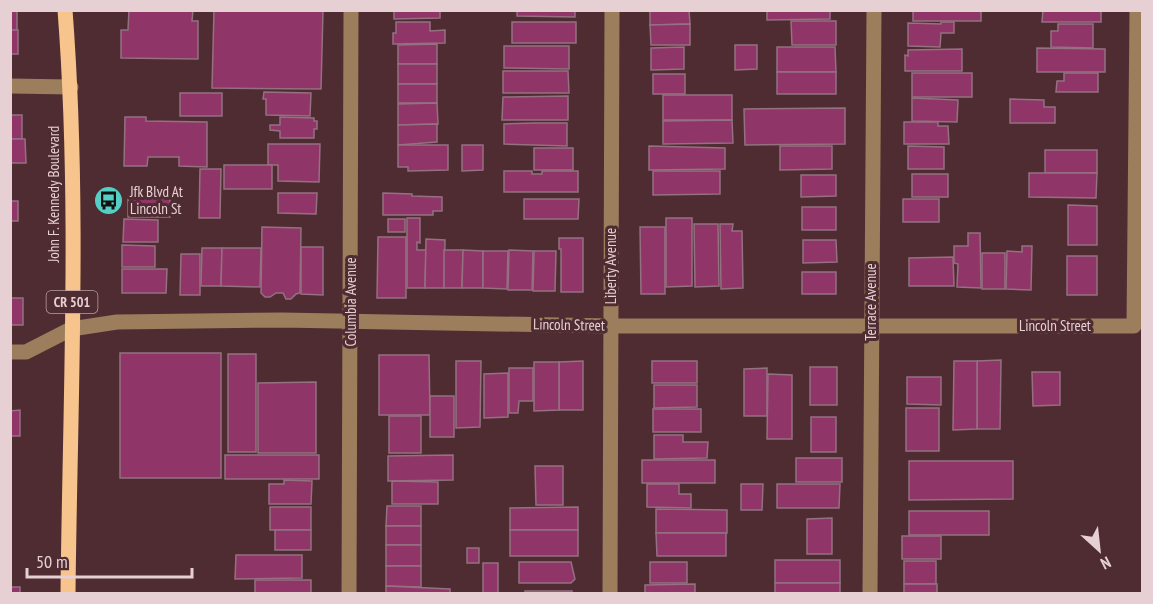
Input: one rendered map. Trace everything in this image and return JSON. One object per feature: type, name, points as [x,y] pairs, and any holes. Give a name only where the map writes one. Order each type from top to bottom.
[{"type":"main road","name":"John F. Kennedy Boulevard","points":[[65,10],[71,87],[72,329],[68,594]]},
{"type":"street","name":"Columbia Avenue","points":[[349,594],[351,10]]},
{"type":"street","name":"Liberty Avenue","points":[[610,594],[612,10]]},
{"type":"street","name":"Terrace Avenue","points":[[870,594],[874,10]]},
{"type":"street","name":"Lincoln Street","points":[[10,352],[26,352],[72,329],[117,322],[282,320],[611,326],[1134,326],[1137,10]]},
{"type":"street","points":[[10,86],[71,87]]},
{"type":"building","points":[[10,10],[17,10],[17,30],[10,30]]},
{"type":"building","points":[[129,10],[193,10],[192,21],[198,21],[198,59],[121,58],[121,30],[128,30]]},
{"type":"building","points":[[214,10],[323,10],[321,89],[212,88]]},
{"type":"building","points":[[394,10],[440,10],[440,18],[394,19]]},
{"type":"building","points":[[517,10],[572,10],[575,12],[575,17],[517,16]]},
{"type":"building","points":[[650,10],[689,10],[690,24],[650,25]]},
{"type":"building","points":[[767,10],[830,10],[830,19],[767,20]]},
{"type":"building","points":[[913,10],[981,10],[981,21],[913,21]]},
{"type":"building","points":[[1043,10],[1101,10],[1101,22],[1042,22]]},
{"type":"building","points":[[791,21],[836,21],[836,45],[792,45]]},
{"type":"building","points":[[396,22],[430,22],[430,31],[445,30],[445,43],[393,44]]},
{"type":"building","points":[[512,22],[576,22],[576,43],[512,43]]},
{"type":"building","points":[[941,22],[954,22],[954,33],[941,33],[940,47],[908,46],[908,23],[941,24]]},
{"type":"building","points":[[690,24],[690,45],[651,45],[650,25]]},
{"type":"building","points":[[1058,24],[1093,24],[1093,48],[1051,47],[1051,31],[1058,31]]},
{"type":"building","points":[[10,30],[18,30],[18,54],[10,54]]},
{"type":"building","points":[[437,44],[437,64],[398,64],[398,45]]},
{"type":"building","points":[[735,45],[757,45],[757,69],[735,70]]},
{"type":"building","points":[[504,46],[569,46],[569,69],[504,68]]},
{"type":"building","points":[[684,47],[684,69],[651,70],[651,48]]},
{"type":"building","points":[[777,47],[835,47],[836,72],[777,72]]},
{"type":"building","points":[[1037,48],[1105,49],[1105,72],[1037,72]]},
{"type":"building","points":[[962,49],[962,71],[905,71],[905,55],[908,56],[908,50]]},
{"type":"building","points":[[398,64],[437,64],[437,84],[398,84]]},
{"type":"building","points":[[503,71],[568,71],[569,93],[503,93]]},
{"type":"building","points":[[777,72],[836,72],[836,94],[777,94]]},
{"type":"building","points":[[912,73],[972,73],[972,97],[912,97]]},
{"type":"building","points":[[1064,73],[1098,73],[1098,92],[1056,92],[1057,81],[1064,81]]},
{"type":"building","points":[[653,74],[685,74],[685,94],[653,94]]},
{"type":"building","points":[[398,84],[437,84],[437,103],[398,103]]},
{"type":"building","points":[[264,92],[311,93],[310,116],[266,115]]},
{"type":"building","points":[[180,93],[222,93],[222,116],[180,116]]},
{"type":"building","points":[[663,95],[732,95],[732,120],[663,120]]},
{"type":"building","points":[[568,96],[568,120],[502,120],[503,97]]},
{"type":"building","points":[[912,98],[958,100],[957,122],[912,121]]},
{"type":"building","points":[[1010,99],[1044,100],[1044,107],[1055,107],[1055,123],[1010,123]]},
{"type":"building","points":[[437,103],[438,124],[398,125],[398,104]]},
{"type":"building","points":[[845,108],[845,144],[745,145],[744,109]]},
{"type":"building","points":[[10,115],[22,115],[22,139],[10,139]]},
{"type":"building","points":[[125,117],[146,117],[146,121],[207,122],[207,167],[179,166],[179,157],[148,157],[147,166],[124,166]]},
{"type":"building","points":[[280,117],[314,118],[314,121],[317,121],[317,129],[314,129],[314,138],[280,138],[280,131],[270,130],[270,125],[280,125]]},
{"type":"building","points":[[732,120],[733,143],[663,144],[663,121]]},
{"type":"building","points":[[904,122],[938,122],[938,126],[948,126],[949,144],[904,144]]},
{"type":"building","points":[[567,123],[567,146],[504,144],[504,124]]},
{"type":"building","points":[[437,124],[437,142],[398,145],[398,125]]},
{"type":"building","points":[[10,139],[25,139],[26,163],[10,163]]},
{"type":"building","points":[[268,144],[320,144],[319,182],[278,181],[278,165],[268,165]]},
{"type":"building","points":[[398,145],[448,145],[448,170],[408,171],[408,167],[398,167]]},
{"type":"building","points":[[462,145],[483,145],[483,170],[462,171]]},
{"type":"building","points":[[649,146],[725,148],[725,169],[649,170]]},
{"type":"building","points":[[780,146],[832,146],[832,169],[780,170]]},
{"type":"building","points":[[908,146],[944,147],[944,169],[908,169]]},
{"type":"building","points":[[534,148],[573,148],[573,170],[534,170]]},
{"type":"building","points":[[1045,150],[1097,150],[1097,173],[1045,173]]},
{"type":"building","points":[[224,165],[272,165],[272,189],[224,189]]},
{"type":"building","points":[[200,169],[221,169],[220,218],[199,218]]},
{"type":"building","points":[[504,171],[532,171],[532,174],[542,174],[542,171],[578,171],[578,192],[504,192]]},
{"type":"building","points":[[653,171],[720,171],[720,194],[653,195]]},
{"type":"building","points":[[1029,173],[1097,173],[1096,198],[1029,197]]},
{"type":"building","points":[[912,174],[948,174],[948,197],[912,197]]},
{"type":"building","points":[[801,175],[836,175],[836,196],[801,197]]},
{"type":"building","points":[[278,193],[317,193],[316,214],[278,213]]},
{"type":"building","points":[[383,193],[442,197],[442,211],[433,211],[433,215],[383,215]]},
{"type":"building","points":[[128,196],[170,197],[170,217],[128,217]]},
{"type":"building","points":[[524,199],[579,199],[578,219],[524,219]]},
{"type":"building","points":[[903,199],[939,199],[939,222],[903,222]]},
{"type":"building","points":[[10,201],[18,201],[18,221],[10,221]]},
{"type":"building","points":[[1068,205],[1097,206],[1097,245],[1068,245]]},
{"type":"building","points":[[802,207],[836,207],[836,230],[802,230]]},
{"type":"building","points":[[407,218],[420,218],[420,243],[417,242],[417,250],[426,250],[425,288],[407,288]]},
{"type":"building","points":[[666,218],[692,218],[692,286],[666,287]]},
{"type":"building","points":[[124,219],[158,220],[158,242],[123,242]]},
{"type":"building","points":[[388,219],[405,219],[405,232],[388,232]]},
{"type":"building","points":[[694,224],[718,224],[719,286],[695,287]]},
{"type":"building","points":[[720,224],[733,224],[732,231],[742,231],[743,288],[721,289]]},
{"type":"building","points":[[262,227],[301,228],[300,293],[291,299],[286,299],[283,293],[265,297],[261,293]]},
{"type":"building","points":[[640,227],[665,227],[665,294],[641,294]]},
{"type":"building","points":[[968,233],[980,233],[981,288],[957,287],[958,264],[954,263],[954,246],[968,246]]},
{"type":"building","points":[[378,237],[406,237],[406,298],[377,298]]},
{"type":"building","points":[[559,238],[583,238],[583,292],[561,292]]},
{"type":"building","points":[[426,239],[445,240],[444,288],[425,288]]},
{"type":"building","points":[[803,240],[836,240],[837,262],[803,263]]},
{"type":"building","points":[[122,245],[155,246],[155,267],[122,267]]},
{"type":"building","points":[[1022,246],[1032,246],[1031,290],[1006,289],[1007,251],[1022,252]]},
{"type":"building","points":[[301,247],[323,247],[323,295],[301,294]]},
{"type":"building","points":[[202,248],[222,248],[221,286],[201,286]]},
{"type":"building","points":[[222,248],[261,248],[260,287],[221,286]]},
{"type":"building","points":[[444,250],[463,250],[462,288],[444,288]]},
{"type":"building","points":[[463,250],[483,251],[483,288],[462,288]]},
{"type":"building","points":[[509,250],[533,251],[532,290],[508,290]]},
{"type":"building","points":[[483,251],[508,251],[507,289],[483,288]]},
{"type":"building","points":[[534,251],[556,251],[555,291],[533,291]]},
{"type":"building","points":[[982,253],[1005,253],[1005,289],[982,289]]},
{"type":"building","points":[[181,254],[200,254],[200,295],[180,295]]},
{"type":"building","points":[[1067,256],[1097,256],[1097,295],[1067,295]]},
{"type":"building","points":[[953,257],[954,286],[909,286],[909,258]]},
{"type":"building","points":[[122,269],[167,269],[166,293],[122,293]]},
{"type":"building","points":[[802,272],[836,272],[836,294],[802,294]]},
{"type":"building","points":[[10,298],[23,298],[23,325],[10,325]]},
{"type":"building","points":[[120,353],[221,353],[221,478],[120,478]]},
{"type":"building","points":[[228,354],[256,354],[256,452],[228,452]]},
{"type":"building","points":[[379,355],[429,355],[430,415],[379,415]]},
{"type":"building","points":[[1001,360],[1000,429],[977,429],[977,361]]},
{"type":"building","points":[[456,361],[481,361],[480,427],[456,428]]},
{"type":"building","points":[[583,361],[583,410],[559,410],[559,362]]},
{"type":"building","points":[[652,361],[697,361],[697,383],[652,383]]},
{"type":"building","points":[[954,361],[977,361],[977,429],[953,430]]},
{"type":"building","points":[[534,362],[559,362],[559,410],[534,411]]},
{"type":"building","points":[[810,367],[837,367],[837,405],[810,405]]},
{"type":"building","points":[[509,368],[533,368],[533,401],[519,401],[518,413],[509,413]]},
{"type":"building","points":[[767,368],[767,416],[744,416],[744,369]]},
{"type":"building","points":[[1032,372],[1060,372],[1060,405],[1033,406]]},
{"type":"building","points":[[508,373],[508,417],[484,418],[484,374]]},
{"type":"building","points":[[768,374],[792,375],[792,439],[767,439]]},
{"type":"building","points":[[907,377],[941,377],[941,405],[907,404]]},
{"type":"building","points":[[316,382],[316,453],[258,453],[258,383]]},
{"type":"building","points":[[654,385],[697,385],[697,407],[654,408]]},
{"type":"building","points":[[430,396],[454,396],[454,437],[430,437]]},
{"type":"building","points":[[906,408],[939,408],[939,451],[906,451]]},
{"type":"building","points":[[653,409],[701,409],[701,432],[653,432]]},
{"type":"building","points":[[20,410],[20,436],[10,436],[10,411]]},
{"type":"building","points":[[389,416],[421,416],[421,453],[389,453]]},
{"type":"building","points":[[811,417],[836,417],[836,452],[811,452]]},
{"type":"building","points":[[654,435],[683,435],[683,442],[708,442],[707,458],[654,459]]},
{"type":"building","points":[[225,455],[319,455],[319,479],[225,479]]},
{"type":"building","points":[[453,455],[453,480],[388,481],[388,456]]},
{"type":"building","points":[[796,458],[842,458],[842,482],[796,482]]},
{"type":"building","points":[[642,460],[715,460],[715,483],[642,483]]},
{"type":"building","points":[[909,461],[1013,461],[1013,499],[909,500]]},
{"type":"building","points":[[535,466],[563,466],[563,505],[536,505]]},
{"type":"building","points":[[284,480],[312,481],[311,504],[269,504],[269,484],[284,484]]},
{"type":"building","points":[[392,481],[438,482],[438,504],[392,504]]},
{"type":"building","points":[[647,484],[679,484],[679,494],[691,494],[691,508],[647,507]]},
{"type":"building","points":[[741,484],[763,484],[762,510],[741,510]]},
{"type":"building","points":[[777,484],[840,484],[839,508],[777,508]]},
{"type":"building","points":[[387,506],[421,506],[421,526],[386,526]]},
{"type":"building","points":[[270,507],[311,507],[311,530],[270,530]]},
{"type":"building","points":[[578,507],[578,530],[510,530],[510,508]]},
{"type":"building","points":[[656,509],[727,510],[727,533],[656,533]]},
{"type":"building","points":[[909,511],[989,511],[989,535],[909,535]]},
{"type":"building","points":[[832,518],[832,554],[807,554],[807,519]]},
{"type":"building","points":[[386,526],[421,526],[421,545],[386,545]]},
{"type":"building","points":[[275,530],[311,530],[311,550],[275,550]]},
{"type":"building","points":[[510,530],[578,530],[578,556],[510,556]]},
{"type":"building","points":[[656,533],[726,533],[726,556],[657,556]]},
{"type":"building","points":[[902,536],[941,536],[941,559],[902,559]]},
{"type":"building","points":[[386,545],[421,545],[421,566],[386,566]]},
{"type":"building","points":[[467,548],[479,548],[479,563],[467,563]]},
{"type":"building","points":[[236,555],[302,555],[302,578],[235,579]]},
{"type":"building","points":[[775,560],[840,560],[840,583],[775,583]]},
{"type":"building","points":[[904,561],[936,561],[936,584],[904,584]]},
{"type":"building","points":[[519,562],[571,562],[575,579],[571,583],[519,583]]},
{"type":"building","points":[[650,562],[687,562],[687,583],[650,583]]},
{"type":"building","points":[[483,563],[498,563],[498,594],[483,594]]},
{"type":"building","points":[[386,566],[421,566],[421,587],[386,586]]},
{"type":"building","points":[[255,580],[311,580],[311,594],[255,594]]},
{"type":"building","points":[[775,583],[840,583],[840,594],[775,594]]},
{"type":"building","points":[[695,584],[695,594],[645,594],[645,585]]},
{"type":"building","points":[[904,584],[937,584],[937,594],[904,594]]},
{"type":"building","points":[[386,586],[450,589],[450,594],[386,594]]},
{"type":"building","points":[[10,587],[20,587],[20,594],[10,594]]},
{"type":"building","points":[[525,591],[572,591],[572,594],[525,594]]},
{"type":"place","name":"Jfk Blvd At Lincoln St","points":[[109,201]]}]
